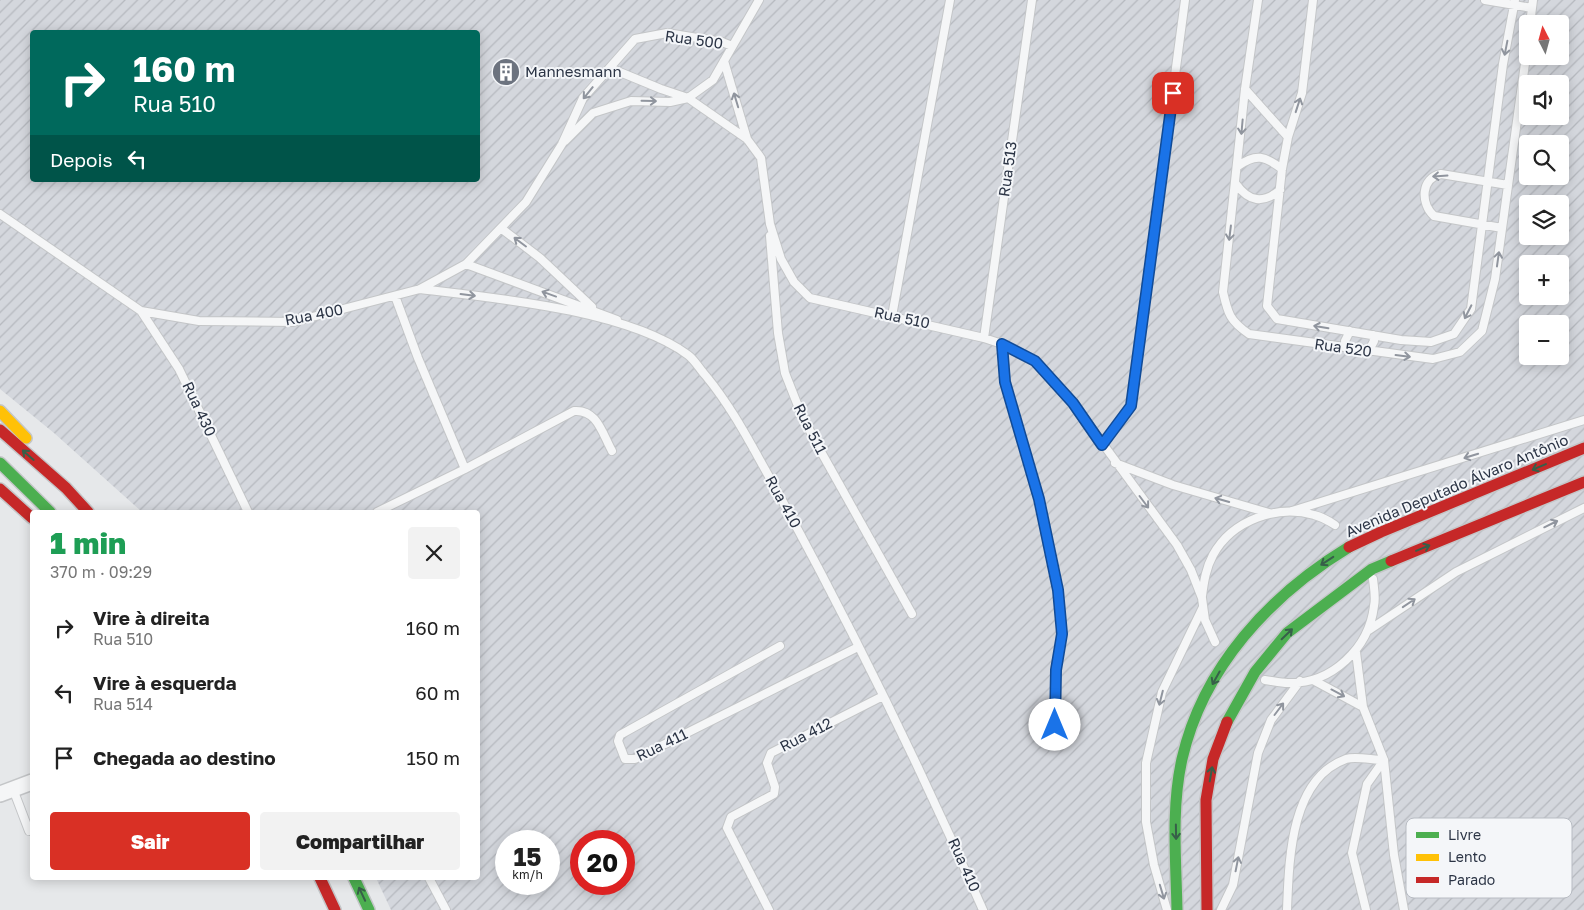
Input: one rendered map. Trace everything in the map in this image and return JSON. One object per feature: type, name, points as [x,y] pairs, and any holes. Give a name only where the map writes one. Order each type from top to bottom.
[{"type":"main road","points":[[0,411],[43,454],[66,488]]},
{"type":"main road","points":[[0,430],[66,488],[86,510]]},
{"type":"main road","name":"Avenida Deputado Álvaro Antônio","points":[[1177,910],[1175,805],[1182,758],[1197,712],[1227,658],[1263,613],[1299,580],[1354,544],[1584,448]]},
{"type":"main road","points":[[0,463],[48,510]]},
{"type":"main road","points":[[1207,910],[1206,800],[1213,759],[1228,718],[1237,702],[1255,672],[1287,633],[1372,568],[1584,482]]},
{"type":"main road","points":[[0,489],[30,516]]},
{"type":"main road","points":[[321,880],[335,910]]},
{"type":"main road","points":[[355,880],[370,910]]},
{"type":"street","points":[[7,792],[30,783]]},
{"type":"lane","name":"Rua 500","points":[[562,144],[594,113],[631,101],[670,102],[688,98],[713,80],[759,0]]},
{"type":"lane","points":[[892,316],[950,0]]},
{"type":"lane","name":"Rua 513","points":[[984,338],[1032,0]]},
{"type":"lane","points":[[1102,445],[1131,406],[1185,0]]},
{"type":"lane","name":"Rua 520","points":[[1258,0],[1245,89],[1223,292],[1228,312],[1234,324],[1249,334],[1368,352],[1433,359],[1460,352],[1482,331],[1495,279],[1525,65]]},
{"type":"lane","name":"Rua 520","points":[[1313,0],[1302,93],[1288,137],[1282,169],[1267,306],[1277,319],[1401,340],[1431,342],[1454,334],[1471,309],[1503,64],[1514,2]]},
{"type":"lane","points":[[1485,0],[1532,4]]},
{"type":"lane","name":"Rua 500","points":[[562,144],[583,98],[635,39],[667,34],[704,39],[732,46]]},
{"type":"lane","name":"Rua 510","points":[[724,61],[747,139]]},
{"type":"lane","name":"Rua 510","points":[[610,68],[688,98],[747,139],[761,158],[770,224],[781,259],[794,282],[810,298],[984,338],[1002,344],[1035,361],[1073,403],[1115,463],[1177,545],[1191,570],[1202,598]]},
{"type":"lane","points":[[1245,89],[1288,137]]},
{"type":"lane","name":"Rua 400","points":[[0,214],[141,311],[199,320],[293,322],[420,289],[466,264],[502,229],[526,202],[562,144]]},
{"type":"lane","points":[[1238,166],[1251,157],[1258,156],[1271,160],[1282,169]]},
{"type":"lane","points":[[1502,228],[1434,216],[1427,210],[1424,201],[1428,180],[1432,176],[1441,174],[1508,185]]},
{"type":"lane","points":[[1236,184],[1247,196],[1253,199],[1267,199],[1280,190]]},
{"type":"lane","name":"Rua 511","points":[[770,224],[775,307],[785,373],[800,411],[815,441],[912,614]]},
{"type":"lane","points":[[502,229],[540,258],[595,310]]},
{"type":"lane","points":[[466,264],[595,310],[642,330]]},
{"type":"lane","name":"Rua 410","points":[[420,289],[568,311],[642,330],[689,356],[729,405],[822,572],[946,824],[983,910]]},
{"type":"lane","points":[[395,296],[418,358],[465,469]]},
{"type":"lane","name":"Rua 430","points":[[141,311],[179,369],[247,510]]},
{"type":"lane","points":[[1347,348],[1345,341],[1350,331]]},
{"type":"lane","points":[[1368,352],[1374,342],[1373,335]]},
{"type":"lane","points":[[1002,344],[1005,382],[1039,499],[1058,590],[1062,634],[1056,670],[1055,743]]},
{"type":"lane","points":[[381,510],[465,469],[574,411],[585,410],[593,416],[612,451]]},
{"type":"lane","points":[[1214,642],[1205,620],[1203,606],[1202,598],[1205,575],[1214,553],[1228,535],[1247,522],[1268,513],[1292,511],[1584,420]]},
{"type":"lane","points":[[1115,463],[1173,485],[1268,513]]},
{"type":"lane","points":[[1369,630],[1456,572],[1584,508]]},
{"type":"lane","points":[[1292,511],[1314,515],[1336,525]]},
{"type":"lane","points":[[1265,680],[1289,683],[1313,680],[1336,669],[1356,652],[1369,630],[1375,605],[1373,580]]},
{"type":"lane","points":[[1167,910],[1154,865],[1146,822],[1146,763],[1162,692],[1203,606]]},
{"type":"lane","name":"Rua 411","points":[[780,646],[620,735],[618,741],[625,759],[635,759],[858,647]]},
{"type":"lane","points":[[1356,652],[1363,707],[1384,760],[1394,855],[1404,910]]},
{"type":"lane","points":[[1313,680],[1363,707]]},
{"type":"lane","points":[[1221,910],[1233,885],[1258,753],[1271,720],[1300,682]]},
{"type":"lane","name":"Rua 412","points":[[769,910],[727,828],[728,821],[731,817],[774,794],[775,787],[767,763],[772,753],[883,696]]},
{"type":"lane","points":[[1287,910],[1288,878],[1298,814],[1317,777],[1346,758],[1384,760]]},
{"type":"lane","points":[[1366,910],[1352,853],[1367,784],[1384,760]]},
{"type":"lane","points":[[7,792],[29,831]]},
{"type":"lane","points":[[430,880],[446,910]]},
{"type":"shaded area","points":[[0,0],[1584,0],[1584,910],[391,910],[377,880],[480,880],[480,510],[140,510],[54,433],[0,389]]},
{"type":"traffic: fast","points":[[0,463],[48,510]]},
{"type":"traffic: fast","points":[[1177,910],[1176,796],[1182,759],[1192,725],[1206,694],[1223,664],[1244,636],[1267,611],[1293,587],[1349,547]]},
{"type":"traffic: fast","points":[[1227,722],[1255,672],[1287,633],[1372,569],[1391,561]]},
{"type":"traffic: fast","points":[[355,880],[369,910]]},
{"type":"traffic: slow","points":[[0,411],[26,438]]},
{"type":"traffic: jam","points":[[0,430],[66,488],[86,510]]},
{"type":"traffic: jam","points":[[1349,547],[1584,448]]},
{"type":"traffic: jam","points":[[1391,561],[1584,482]]},
{"type":"traffic: jam","points":[[0,489],[30,516]]},
{"type":"traffic: jam","points":[[1207,910],[1206,800],[1213,759],[1227,722]]},
{"type":"traffic: jam","points":[[321,880],[335,910]]},
{"type":"place","name":"Mannesmann","points":[[506,72]]},
{"type":"route","points":[[1055,725],[1056,670],[1062,634],[1058,590],[1039,499],[1005,382],[1002,344],[1035,361],[1073,403],[1102,445],[1131,406],[1173,93]]}]
